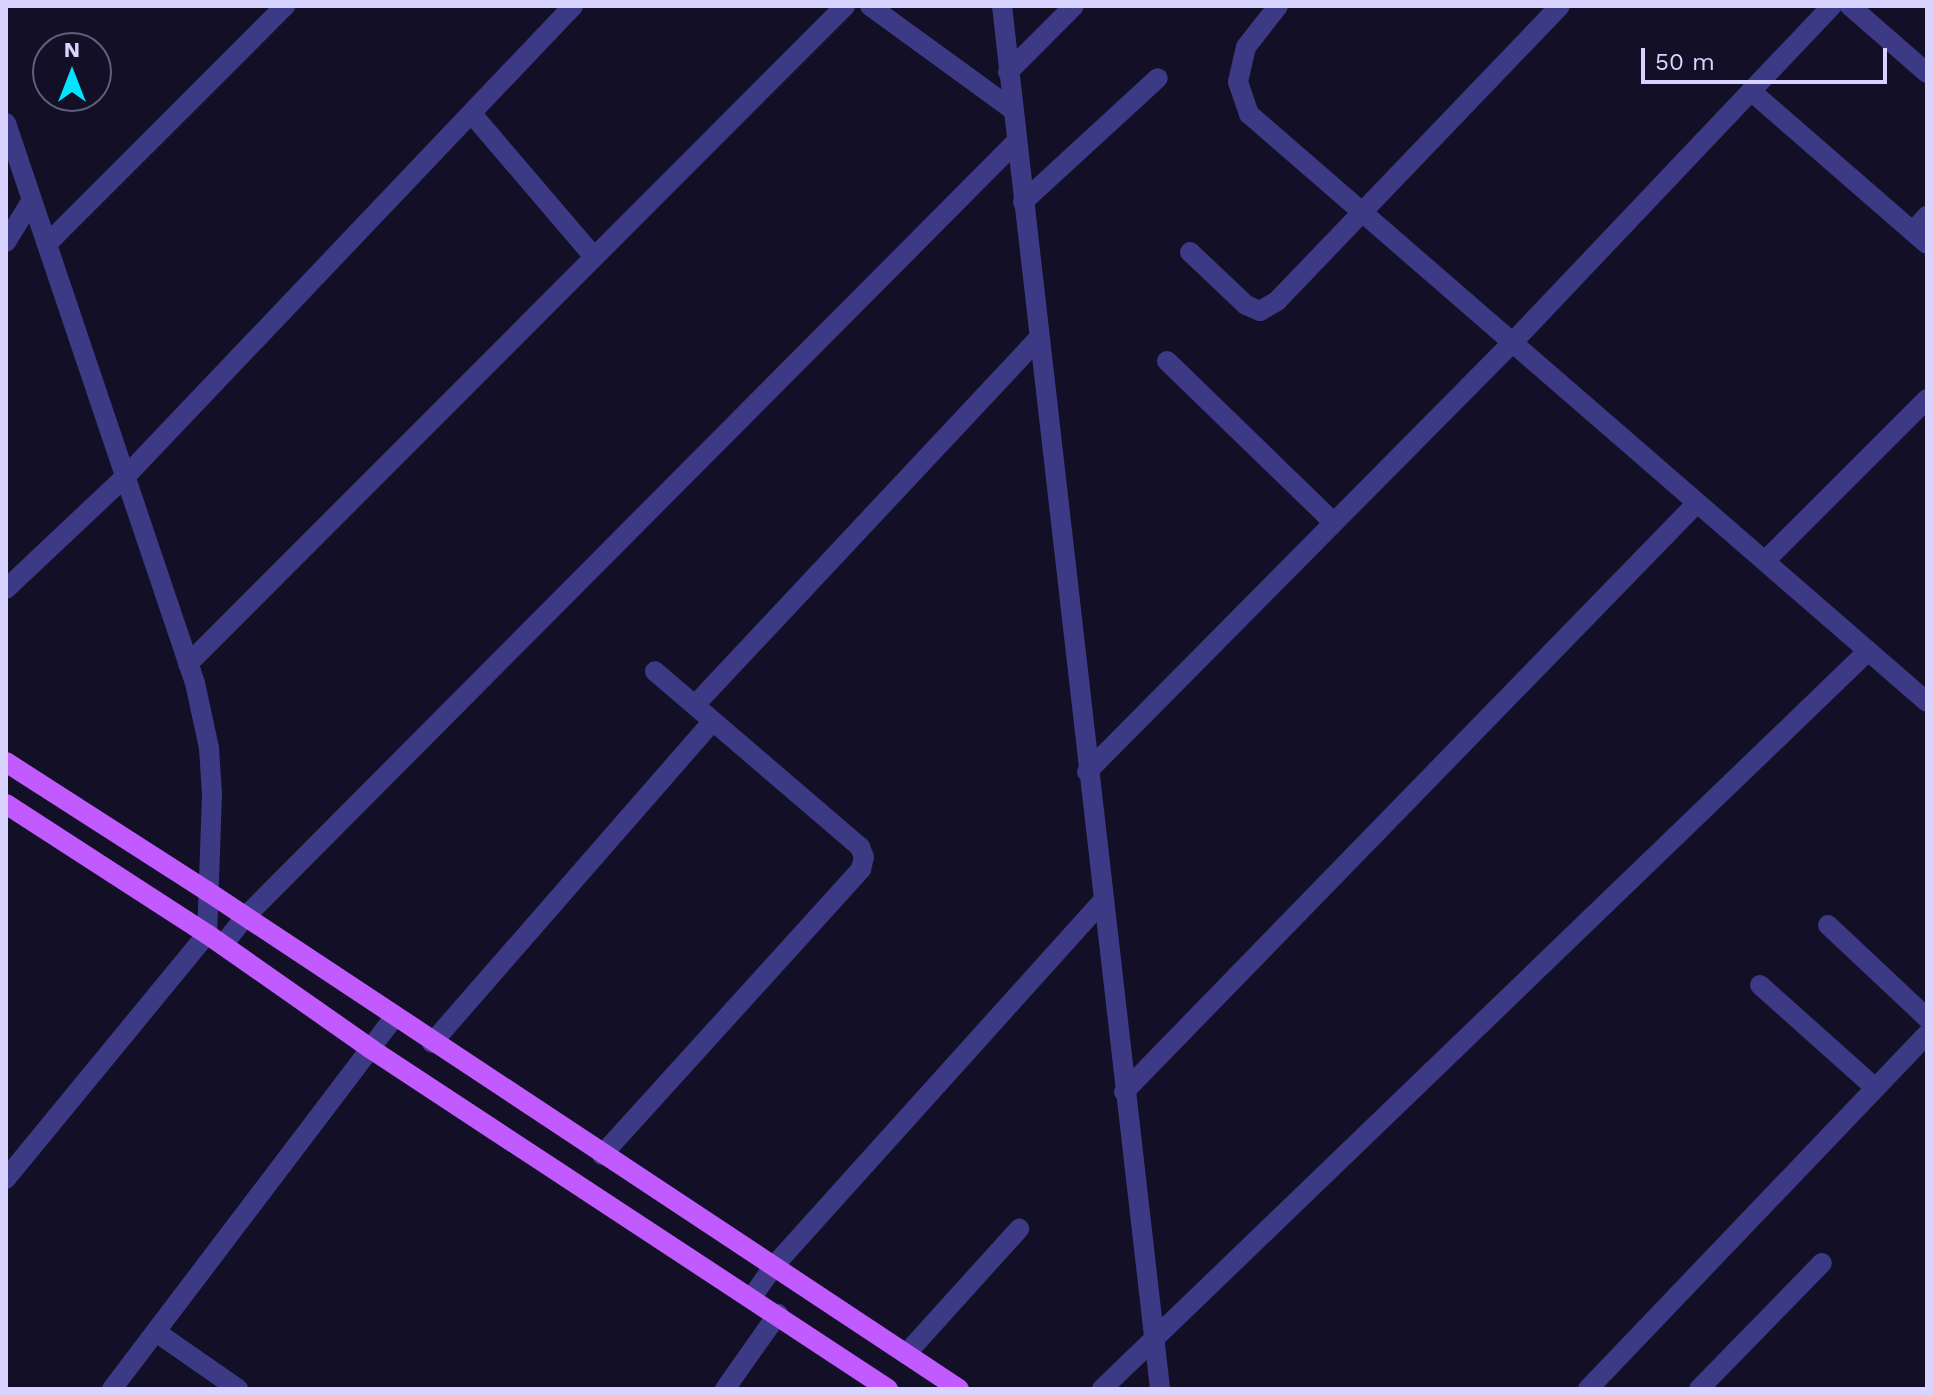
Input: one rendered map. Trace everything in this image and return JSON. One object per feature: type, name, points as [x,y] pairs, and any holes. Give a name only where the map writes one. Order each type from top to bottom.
[{"type":"main road","points":[[6,762],[207,891],[394,1018],[959,1389]]},
{"type":"main road","points":[[6,804],[215,939],[371,1049],[888,1389]]},
{"type":"street","points":[[47,244],[285,6]]},
{"type":"street","points":[[6,589],[125,477],[573,6]]},
{"type":"street","points":[[188,664],[845,6]]},
{"type":"street","points":[[870,6],[1012,109]]},
{"type":"street","points":[[1002,6],[1087,772],[1160,1389]]},
{"type":"street","points":[[1008,72],[1074,6]]},
{"type":"street","points":[[1278,6],[1246,47],[1238,82],[1249,114],[1927,702]]},
{"type":"street","points":[[1190,252],[1246,305],[1260,311],[1277,301],[1364,214],[1560,6]]},
{"type":"street","points":[[1087,772],[1512,343],[1832,6]]},
{"type":"street","points":[[1850,6],[1927,73]]},
{"type":"street","points":[[1023,202],[1158,78]]},
{"type":"street","points":[[1751,91],[1920,237],[1927,216]]},
{"type":"street","points":[[472,114],[594,257]]},
{"type":"street","points":[[6,123],[188,664],[209,748],[212,794],[207,891],[215,939]]},
{"type":"street","points":[[6,1179],[215,939],[245,917],[1016,142]]},
{"type":"street","points":[[6,242],[32,200]]},
{"type":"street","points":[[695,705],[1038,339]]},
{"type":"street","points":[[1167,361],[1333,522]]},
{"type":"street","points":[[1765,561],[1927,399]]},
{"type":"street","points":[[1124,1092],[1697,503]]},
{"type":"street","points":[[1102,1389],[1868,651]]},
{"type":"street","points":[[602,1155],[861,869],[864,857],[860,847],[655,671]]},
{"type":"street","points":[[432,1043],[713,721]]},
{"type":"street","points":[[752,1297],[773,1267],[1102,902]]},
{"type":"street","points":[[1828,925],[1927,1018]]},
{"type":"street","points":[[1760,985],[1875,1088]]},
{"type":"street","points":[[112,1389],[394,1018]]},
{"type":"street","points":[[1588,1389],[1927,1034]]},
{"type":"street","points":[[906,1354],[1019,1229]]},
{"type":"street","points":[[1699,1389],[1822,1263]]},
{"type":"street","points":[[725,1389],[778,1314]]},
{"type":"street","points":[[156,1332],[238,1389]]}]
